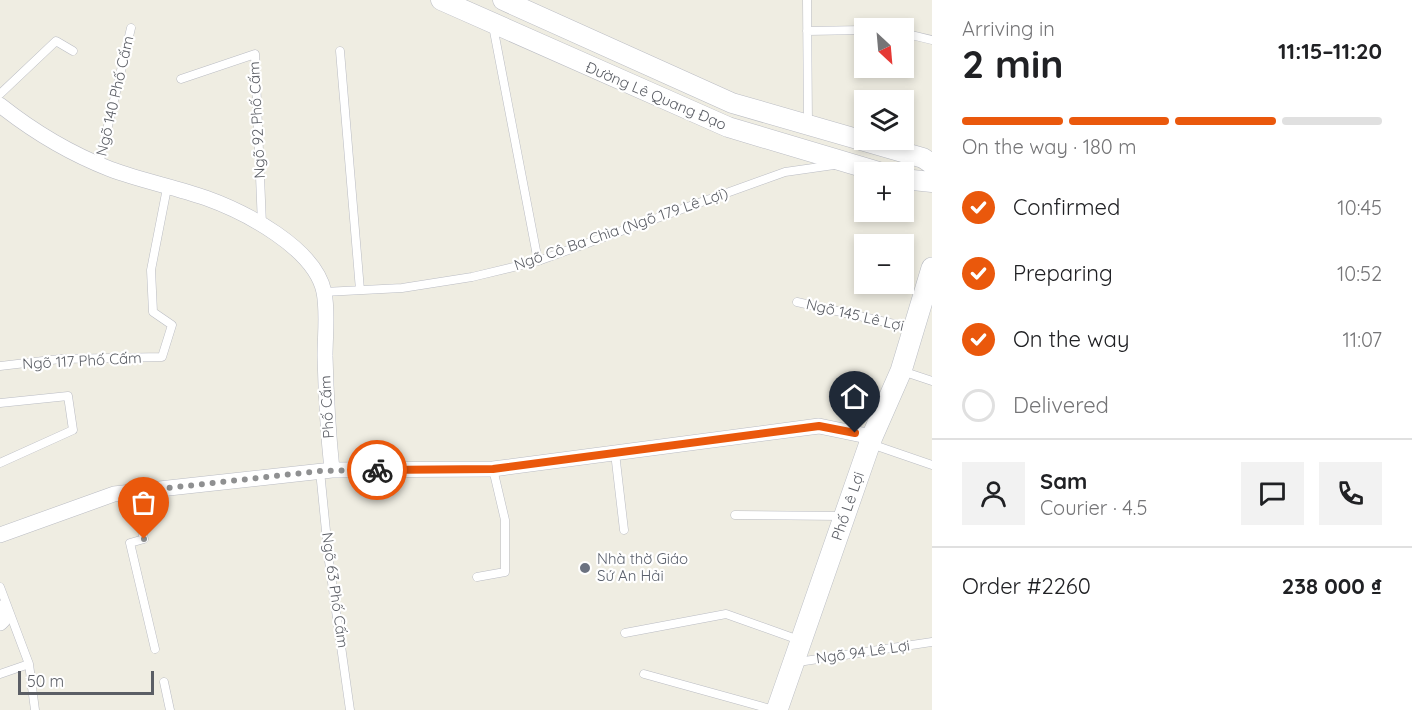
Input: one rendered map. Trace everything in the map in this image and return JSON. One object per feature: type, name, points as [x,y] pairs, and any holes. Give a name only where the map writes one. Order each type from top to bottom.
[{"type":"main road","name":"Phố Lê Lợi","points":[[775,710],[871,440],[901,371],[932,268]]},
{"type":"street","name":"Đường Lê Quang Đạo","points":[[441,0],[728,127],[854,166]]},
{"type":"street","name":"Đường Lê Quang Đạo","points":[[503,0],[532,9],[732,103],[923,158],[932,164]]},
{"type":"street","name":"Phố Cấm","points":[[0,105],[41,137],[99,164],[167,188],[206,198],[262,225],[300,253],[314,268],[324,292],[326,470]]},
{"type":"street","points":[[914,180],[932,182]]},
{"type":"street","points":[[0,536],[30,522],[114,494],[326,470],[493,469],[819,426],[871,440]]},
{"type":"street","points":[[0,608],[3,620],[0,623]]},
{"type":"lane","points":[[807,0],[808,126]]},
{"type":"lane","points":[[492,24],[538,261]]},
{"type":"lane","name":"Ngõ 140 Phố Cấm","points":[[99,164],[131,28]]},
{"type":"lane","points":[[807,31],[854,30]]},
{"type":"lane","points":[[914,36],[932,40]]},
{"type":"lane","points":[[0,94],[56,40],[73,51]]},
{"type":"lane","points":[[340,51],[360,290]]},
{"type":"lane","name":"Ngõ 92 Phố Cấm","points":[[181,79],[255,54],[262,225]]},
{"type":"lane","name":"Ngõ Cô Ba Chìa (Ngõ 179 Lê Lợi)","points":[[324,292],[402,288],[472,278],[538,261],[785,172],[845,164]]},
{"type":"lane","name":"Ngõ 117 Phố Cấm","points":[[0,366],[60,360],[162,357],[172,325],[153,312],[151,270],[167,188]]},
{"type":"lane","name":"Ngõ 145 Lê Lợi","points":[[796,302],[914,329]]},
{"type":"lane","points":[[901,371],[932,381]]},
{"type":"lane","points":[[0,403],[68,396],[73,430],[0,464]]},
{"type":"lane","points":[[871,440],[932,465]]},
{"type":"lane","points":[[615,453],[624,530]]},
{"type":"lane","points":[[477,577],[505,572],[505,520],[493,469]]},
{"type":"lane","name":"Ngõ 63 Phố Cấm","points":[[326,470],[329,561],[350,710]]},
{"type":"lane","points":[[132,492],[144,539],[130,543],[155,650]]},
{"type":"lane","points":[[735,515],[845,516]]},
{"type":"lane","points":[[0,587],[29,664],[35,710]]},
{"type":"lane","points":[[625,633],[726,614],[801,641]]},
{"type":"lane","name":"Ngõ 94 Lê Lợi","points":[[793,662],[932,642]]},
{"type":"lane","points":[[0,674],[29,664]]},
{"type":"lane","points":[[644,674],[775,710]]},
{"type":"lane","points":[[164,682],[170,710]]},
{"type":"way so far","points":[[144,539],[132,492],[320,471],[377,470]]},
{"type":"place","name":"Nhà thờ Giáo Sứ An Hải","points":[[585,568]]},
{"type":"route","points":[[377,470],[493,469],[819,426],[855,433]]}]
